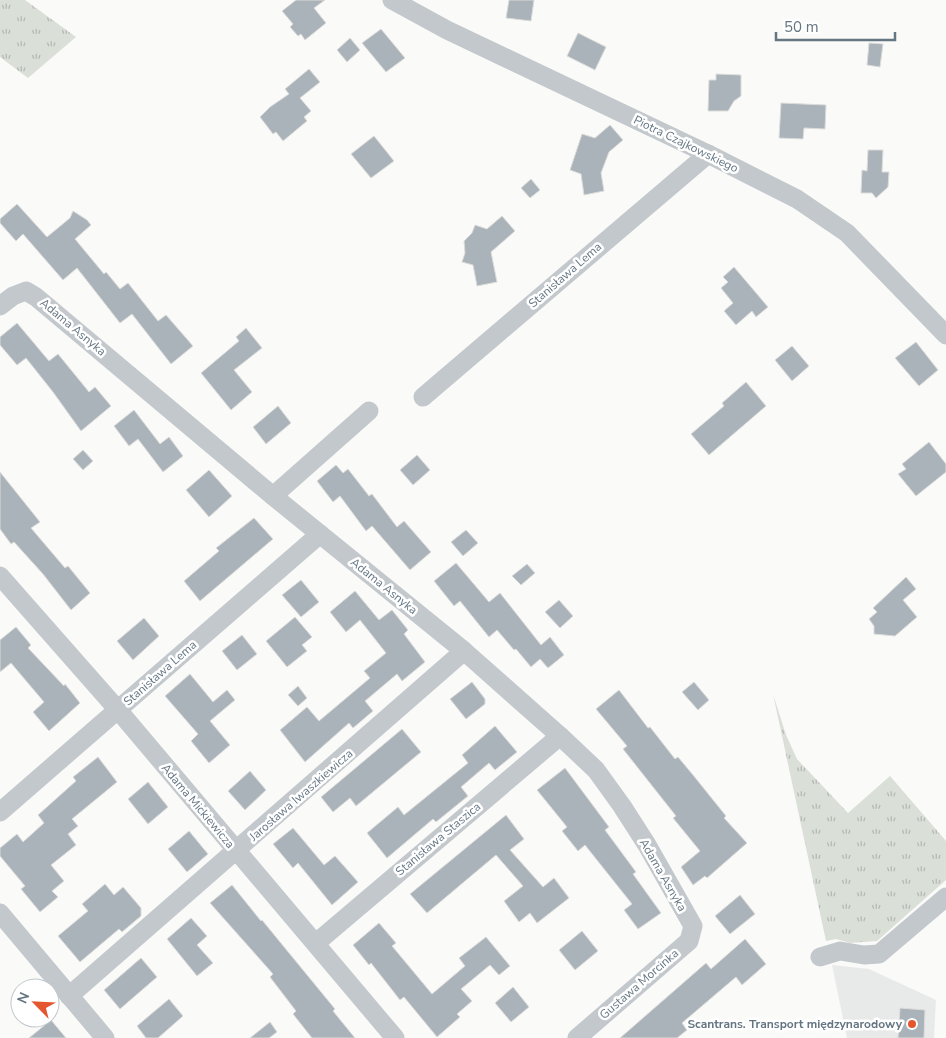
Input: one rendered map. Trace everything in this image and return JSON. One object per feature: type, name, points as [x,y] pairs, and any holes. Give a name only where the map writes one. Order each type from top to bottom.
[{"type":"street","name":"Piotra Czajkowskiego","points":[[392,0],[447,30],[708,154],[797,199],[847,233],[946,335]]},
{"type":"street","name":"Stanisława Lema","points":[[423,397],[708,154]]},
{"type":"street","name":"Adama Asnyka","points":[[0,306],[13,296],[26,291],[36,297],[273,496],[464,651],[560,736],[596,770],[622,806],[647,845],[693,926]]},
{"type":"street","points":[[273,496],[369,411]]},
{"type":"street","name":"Stanisława Lema","points":[[0,812],[320,534]]},
{"type":"street","name":"Adama Mickiewicza","points":[[0,576],[118,710],[395,1038]]},
{"type":"street","name":"Jarosława Iwaszkiewicza","points":[[69,996],[464,651]]},
{"type":"street","name":"Stanisława Staszica","points":[[316,943],[560,736]]},
{"type":"street","points":[[820,956],[840,951],[864,955],[879,954],[946,897]]},
{"type":"street","points":[[0,913],[105,1038]]},
{"type":"street","name":"Gustawa Morcinka","points":[[577,1038],[689,940],[693,926]]},
{"type":"shaded area","points":[[832,965],[869,969],[936,1000],[934,1038],[847,1038]]},
{"type":"green space","points":[[0,0],[25,0],[76,37],[28,78],[0,57]]},
{"type":"green space","points":[[773,694],[786,735],[797,759],[848,813],[890,776],[946,841],[946,880],[877,941],[850,943],[836,939],[826,941]]},
{"type":"building","points":[[296,0],[325,0],[314,8],[326,23],[305,40],[301,34],[298,36],[290,27],[293,24],[282,11]]},
{"type":"building","points":[[509,0],[534,0],[531,21],[506,18]]},
{"type":"building","points":[[381,29],[405,58],[386,72],[362,43]]},
{"type":"building","points":[[578,33],[606,47],[595,70],[567,56]]},
{"type":"building","points":[[350,38],[360,50],[347,62],[337,50]]},
{"type":"building","points":[[869,43],[883,44],[880,67],[867,65]]},
{"type":"building","points":[[309,69],[320,82],[300,98],[311,111],[304,117],[307,121],[283,141],[276,132],[273,134],[260,117],[270,107],[289,94],[285,89]]},
{"type":"building","points":[[716,74],[741,75],[741,96],[734,101],[728,111],[708,111],[709,80],[716,80]]},
{"type":"building","points":[[781,103],[826,105],[825,129],[804,128],[803,139],[779,138]]},
{"type":"building","points":[[610,125],[623,140],[609,152],[601,173],[604,191],[584,195],[581,174],[570,170],[582,134],[595,138]]},
{"type":"building","points":[[374,136],[394,161],[371,178],[351,154]]},
{"type":"building","points":[[868,150],[883,150],[882,172],[889,172],[888,187],[876,198],[872,193],[861,193],[862,170],[867,171]]},
{"type":"building","points":[[531,179],[540,190],[530,198],[521,188]]},
{"type":"building","points":[[17,204],[47,237],[70,218],[73,211],[87,220],[91,225],[75,239],[104,274],[106,272],[120,289],[128,283],[158,321],[166,315],[193,346],[171,364],[132,314],[120,323],[77,268],[63,280],[23,234],[16,241],[0,223],[0,219]]},
{"type":"building","points":[[502,216],[515,231],[491,252],[497,282],[477,286],[473,265],[462,262],[465,253],[464,241],[472,233],[475,225],[487,229]]},
{"type":"building","points":[[734,267],[768,307],[756,317],[752,311],[736,325],[724,311],[733,303],[721,288],[728,282],[723,277]]},
{"type":"building","points":[[17,323],[49,361],[58,354],[89,392],[95,387],[111,406],[81,431],[26,358],[17,365],[0,345],[0,337]]},
{"type":"building","points":[[246,328],[262,348],[234,370],[252,392],[231,410],[201,373],[239,341],[236,337]]},
{"type":"building","points":[[916,342],[938,370],[919,386],[895,358]]},
{"type":"building","points":[[792,346],[809,366],[792,381],[775,360]]},
{"type":"building","points":[[746,382],[766,406],[709,455],[691,434],[724,406],[722,403]]},
{"type":"building","points":[[278,406],[291,423],[266,444],[253,427]]},
{"type":"building","points":[[134,410],[160,444],[169,437],[183,456],[163,472],[138,439],[129,446],[114,426]]},
{"type":"building","points":[[929,442],[946,464],[946,472],[916,496],[898,474],[906,469],[902,464]]},
{"type":"building","points":[[83,450],[93,461],[83,470],[73,459]]},
{"type":"building","points":[[417,455],[430,470],[413,485],[400,470]]},
{"type":"building","points":[[336,465],[343,473],[348,469],[369,496],[372,494],[397,527],[404,521],[431,552],[410,570],[372,526],[366,531],[340,496],[333,502],[317,481]]},
{"type":"building","points":[[209,470],[232,496],[209,517],[186,490]]},
{"type":"building","points":[[0,472],[40,522],[31,528],[65,568],[68,566],[90,593],[71,610],[43,574],[14,542],[11,544],[0,529]]},
{"type":"building","points":[[254,518],[273,539],[200,601],[184,581],[219,551],[216,548]]},
{"type":"building","points":[[466,530],[478,543],[463,556],[451,542]]},
{"type":"building","points":[[456,563],[489,602],[500,593],[541,645],[550,637],[564,655],[548,668],[540,659],[531,667],[497,630],[489,637],[460,601],[454,606],[434,581]]},
{"type":"building","points":[[527,564],[535,573],[521,585],[512,576]]},
{"type":"building","points":[[906,577],[916,589],[903,600],[917,617],[895,636],[874,634],[874,626],[869,619],[877,612],[873,608]]},
{"type":"building","points":[[301,580],[319,602],[301,617],[282,595]]},
{"type":"building","points":[[355,591],[379,620],[392,610],[408,630],[404,634],[425,662],[402,681],[397,674],[365,701],[373,711],[353,728],[349,723],[305,762],[280,730],[307,707],[319,721],[370,678],[364,671],[386,653],[360,620],[346,632],[330,612]]},
{"type":"building","points":[[559,600],[573,616],[560,628],[545,612]]},
{"type":"building","points":[[295,617],[312,637],[302,645],[307,651],[287,667],[266,641]]},
{"type":"building","points":[[144,618],[159,636],[133,660],[117,641]]},
{"type":"building","points":[[16,627],[31,645],[28,648],[64,686],[65,684],[80,703],[49,731],[33,712],[44,702],[11,663],[0,672],[0,640]]},
{"type":"building","points":[[242,635],[257,654],[237,670],[222,651]]},
{"type":"building","points":[[190,674],[213,702],[227,690],[235,700],[210,721],[230,745],[209,763],[191,741],[198,734],[165,696]]},
{"type":"building","points":[[472,682],[485,699],[485,704],[466,719],[450,699]]},
{"type":"building","points":[[694,682],[709,700],[698,710],[682,692]]},
{"type":"building","points":[[298,686],[307,698],[298,706],[288,695]]},
{"type":"building","points":[[619,690],[675,759],[678,757],[726,816],[724,818],[747,843],[707,878],[705,876],[693,885],[681,867],[700,851],[673,818],[676,816],[623,749],[627,746],[596,709]]},
{"type":"building","points":[[495,726],[517,752],[495,770],[489,763],[461,787],[468,796],[436,822],[433,819],[387,858],[367,833],[398,807],[404,815],[468,763],[462,755]]},
{"type":"building","points":[[402,729],[421,752],[356,806],[350,798],[333,812],[321,797]]},
{"type":"building","points":[[98,757],[117,782],[72,819],[78,826],[68,834],[76,845],[51,865],[64,881],[52,891],[58,897],[40,912],[21,889],[25,886],[0,856],[0,848],[17,834],[23,842],[44,823],[38,815],[76,781],[73,777]]},
{"type":"building","points":[[565,768],[609,827],[605,830],[636,872],[633,874],[661,913],[638,929],[624,910],[632,904],[585,845],[578,851],[562,831],[567,827],[537,790]]},
{"type":"building","points":[[250,771],[266,790],[245,810],[228,791]]},
{"type":"building","points":[[148,782],[168,807],[148,824],[128,799]]},
{"type":"building","points":[[506,815],[524,839],[510,850],[543,887],[554,878],[569,898],[537,923],[530,913],[519,922],[504,901],[523,886],[496,855],[427,913],[410,894]]},
{"type":"building","points":[[293,828],[324,865],[335,856],[358,882],[332,905],[298,863],[293,868],[273,844]]},
{"type":"building","points":[[189,831],[208,854],[187,872],[168,849]]},
{"type":"building","points":[[105,884],[114,895],[123,887],[141,908],[141,916],[122,932],[119,929],[80,962],[58,936],[88,911],[82,904]]},
{"type":"building","points":[[232,885],[335,1009],[333,1011],[355,1038],[312,1038],[293,1014],[296,1011],[270,977],[273,974],[210,903]]},
{"type":"building","points":[[740,895],[755,914],[730,934],[715,916]]},
{"type":"building","points":[[191,918],[207,936],[197,945],[213,963],[197,976],[167,939]]},
{"type":"building","points":[[379,923],[396,943],[392,946],[432,994],[465,966],[459,958],[486,937],[510,966],[499,975],[490,965],[461,989],[472,1001],[457,1014],[460,1017],[437,1037],[404,997],[400,1000],[371,963],[369,965],[353,945]]},
{"type":"building","points":[[582,931],[598,951],[575,970],[559,950]]},
{"type":"building","points":[[745,939],[766,964],[742,985],[736,977],[682,1023],[687,1030],[677,1038],[620,1038],[706,963],[711,969]]},
{"type":"building","points":[[141,958],[157,977],[120,1009],[104,990]]},
{"type":"building","points":[[513,987],[529,1007],[511,1022],[495,1003]]},
{"type":"building","points":[[169,999],[183,1016],[158,1038],[146,1038],[137,1026]]},
{"type":"building","name":"Scantrans. Transport międzynarodowy","points":[[900,1008],[925,1010],[924,1038],[898,1038]]},
{"type":"building","points":[[270,1022],[277,1032],[269,1038],[250,1038]]},
{"type":"building","points":[[41,1028],[58,1028],[66,1038],[29,1038]]},
{"type":"place","name":"Scantrans. Transport międzynarodowy","points":[[912,1024]]}]
